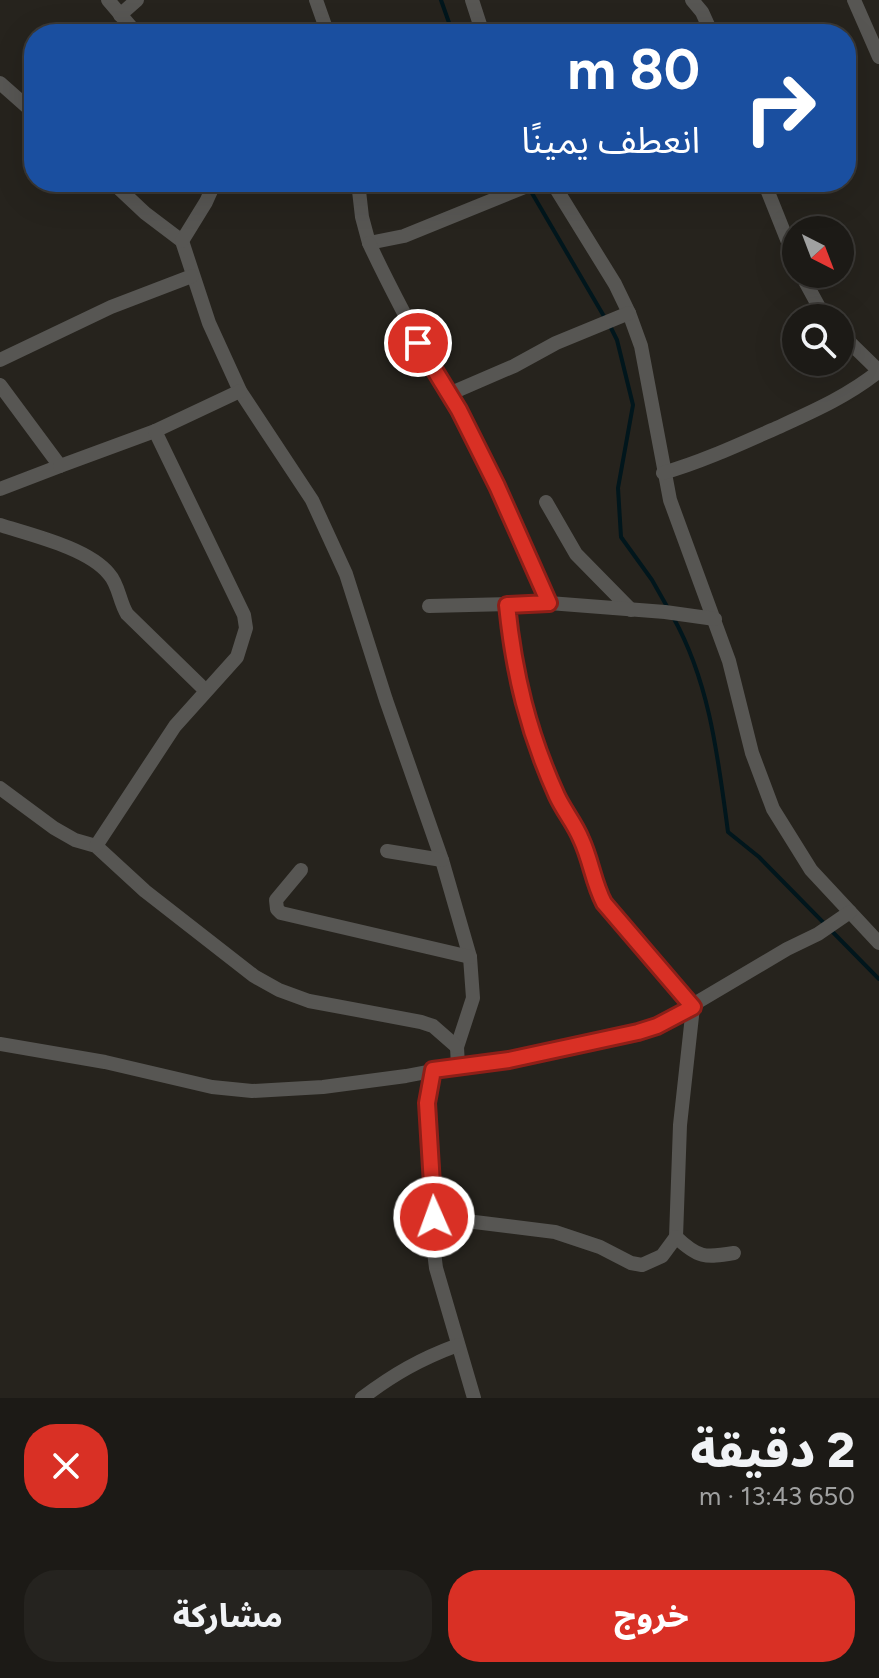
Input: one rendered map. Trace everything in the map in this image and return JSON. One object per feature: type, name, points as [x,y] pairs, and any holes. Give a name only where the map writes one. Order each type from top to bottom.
[{"type":"street","points":[[108,0],[128,24]]},
{"type":"street","points":[[120,15],[137,0]]},
{"type":"street","points":[[316,0],[324,24]]},
{"type":"street","points":[[472,0],[480,24]]},
{"type":"street","points":[[692,0],[707,24]]},
{"type":"street","points":[[854,0],[879,57]]},
{"type":"street","points":[[2,87],[24,105]]},
{"type":"street","points":[[123,192],[182,241],[209,323],[240,391],[312,500],[336,548],[442,860],[470,957],[473,998],[457,1047],[458,1066]]},
{"type":"street","points":[[182,241],[210,192]]},
{"type":"street","points":[[359,192],[369,243],[418,343],[449,394],[497,486],[549,603]]},
{"type":"street","points":[[369,243],[404,236],[512,192]]},
{"type":"street","points":[[558,192],[615,284],[641,346],[663,473],[715,619],[733,674],[752,753],[773,809],[811,870],[879,943]]},
{"type":"street","points":[[768,192],[782,227]]},
{"type":"street","points":[[0,360],[111,307],[192,276]]},
{"type":"street","points":[[449,394],[629,313]]},
{"type":"street","points":[[663,473],[698,462],[848,393],[879,370],[854,346]]},
{"type":"street","points":[[0,385],[60,466]]},
{"type":"street","points":[[0,489],[155,431],[240,391]]},
{"type":"street","points":[[96,846],[175,726],[237,657],[246,628],[244,615],[155,431]]},
{"type":"street","points":[[546,502],[576,554],[631,610]]},
{"type":"street","points":[[0,525],[76,552],[104,568],[112,577],[127,614],[205,690]]},
{"type":"street","points":[[429,606],[549,603],[715,619]]},
{"type":"street","points":[[434,1217],[555,1232],[642,1265],[662,1256],[676,1237],[680,1125],[693,1007],[624,929],[598,891],[587,851],[558,800],[528,720],[514,665],[507,605]]},
{"type":"street","points":[[0,788],[54,828],[75,840],[96,846],[145,891],[254,976],[279,990],[309,1001],[433,1026],[457,1047]]},
{"type":"street","points":[[387,851],[442,860]]},
{"type":"street","points":[[301,870],[276,900],[275,905],[281,913],[470,957]]},
{"type":"street","points":[[0,1044],[105,1062],[212,1087],[252,1091],[323,1087],[509,1060],[657,1026],[818,934],[850,912]]},
{"type":"street","points":[[433,1070],[427,1103],[433,1244],[436,1268],[474,1398]]},
{"type":"street","points":[[676,1237],[699,1255],[710,1257],[734,1253]]},
{"type":"street","points":[[362,1398],[420,1359],[458,1345]]},
{"type":"waterway","points":[[441,0],[449,24]]},
{"type":"waterway","points":[[531,192],[605,318]]},
{"type":"waterway","points":[[610,326],[617,340],[633,405],[618,488],[621,537],[669,610]]},
{"type":"waterway","points":[[673,617],[696,668],[711,722],[728,832],[759,857],[879,979]]},
{"type":"route","points":[[418,343],[479,449],[549,603],[507,605],[520,695],[558,800],[578,830],[604,903],[693,1007],[657,1026],[638,1032],[509,1060],[433,1070],[427,1103],[434,1217]]}]
